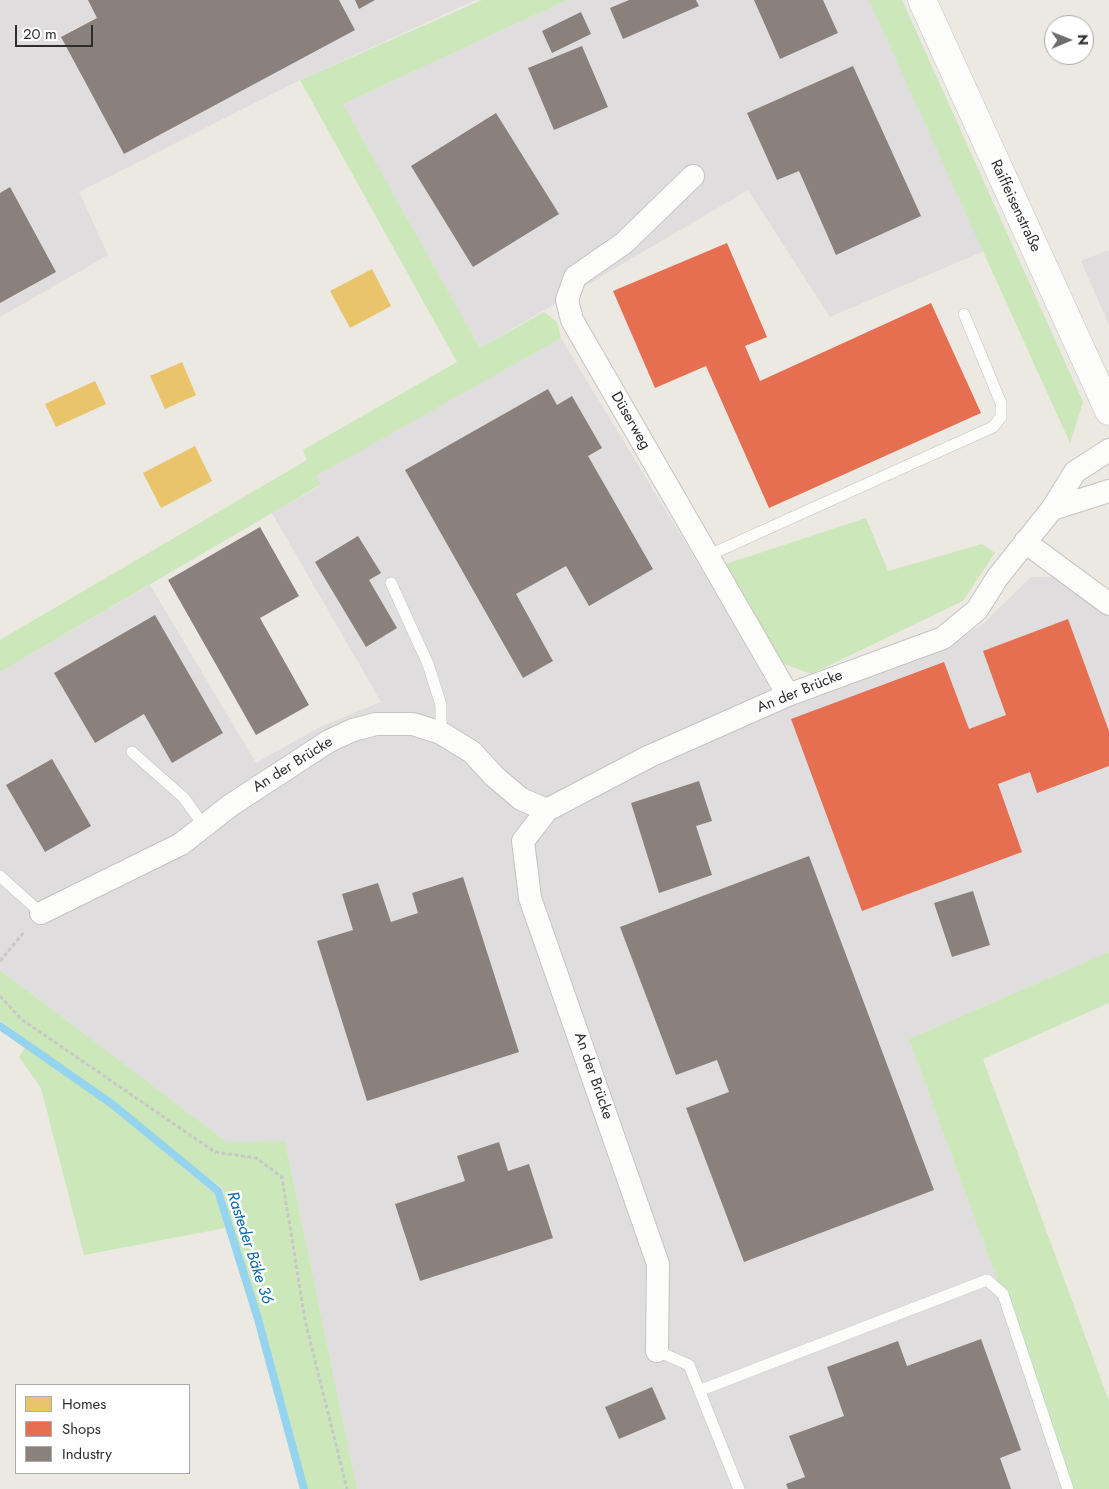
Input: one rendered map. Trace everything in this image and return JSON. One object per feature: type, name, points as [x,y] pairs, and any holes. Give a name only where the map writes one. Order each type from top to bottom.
[{"type":"main road","name":"Raiffeisenstraße","points":[[922,0],[1109,411]]},
{"type":"street","name":"Düserweg","points":[[693,176],[624,243],[575,277],[567,300],[572,320],[788,695]]},
{"type":"street","name":"An der Brücke","points":[[657,1351],[658,1264],[530,898],[523,841],[546,810],[648,757],[788,695],[943,638],[977,610],[996,578],[1052,508],[1075,472],[1109,450]]},
{"type":"street","points":[[1052,508],[1109,491]]},
{"type":"street","points":[[1025,542],[1109,604]]},
{"type":"street","name":"An der Brücke","points":[[41,913],[181,844],[266,781],[329,741],[353,730],[376,724],[413,724],[441,733],[472,752],[494,776],[520,799],[546,810]]},
{"type":"lane","points":[[707,556],[980,434],[998,422],[1001,417],[1001,403],[964,314]]},
{"type":"lane","points":[[391,583],[428,664],[441,705],[441,733]]},
{"type":"lane","points":[[132,752],[184,798],[204,826]]},
{"type":"lane","points":[[0,876],[41,913]]},
{"type":"lane","points":[[701,1390],[987,1280],[1003,1294],[1068,1489]]},
{"type":"lane","points":[[657,1351],[689,1364],[739,1489]]},
{"type":"path","points":[[0,961],[41,913]]},
{"type":"path","points":[[0,996],[21,1019],[215,1152],[256,1158],[282,1177],[305,1320],[347,1489]]},
{"type":"shaded area","points":[[0,0],[476,0],[300,80],[79,192],[108,255],[0,317]]},
{"type":"shaded area","points":[[567,0],[869,0],[984,251],[830,317],[748,190],[480,348],[343,104]]},
{"type":"shaded area","points":[[1109,250],[1109,325],[1081,261]]},
{"type":"shaded area","points":[[561,338],[712,587],[782,710],[944,650],[984,623],[1031,577],[1059,577],[1109,615],[1109,952],[909,1039],[1074,1489],[357,1489],[285,1141],[227,1142],[0,970],[0,672],[150,585],[256,763],[322,726],[381,702],[272,513],[320,486],[315,476]]},
{"type":"green space","points":[[482,0],[567,0],[343,104],[480,348],[544,312],[557,322],[561,338],[316,476],[320,485],[0,672],[0,640],[307,460],[303,450],[457,362],[300,80]]},
{"type":"green space","points":[[869,0],[902,0],[1083,402],[1070,443]]},
{"type":"green space","points":[[866,518],[888,571],[982,544],[995,553],[963,601],[811,674],[782,663],[726,564]]},
{"type":"green space","points":[[1109,952],[1109,1003],[983,1059],[1109,1401],[1109,1489],[1074,1489],[909,1039]]},
{"type":"green space","points":[[0,970],[227,1142],[285,1141],[357,1489],[306,1489],[222,1188],[0,1020]]},
{"type":"green space","points":[[25,1048],[108,1105],[215,1194],[225,1228],[84,1255],[41,1088],[19,1057]]},
{"type":"building: Homes","points":[[372,269],[391,306],[350,328],[330,291]]},
{"type":"building: Homes","points":[[182,362],[196,395],[165,409],[150,376]]},
{"type":"building: Homes","points":[[95,381],[106,404],[56,427],[45,404]]},
{"type":"building: Homes","points":[[195,446],[212,481],[161,508],[143,473]]},
{"type":"building: Shops","points":[[727,243],[767,337],[745,346],[760,381],[931,303],[981,413],[769,508],[706,366],[655,388],[613,291]]},
{"type":"building: Shops","points":[[1068,619],[1109,731],[1109,766],[1037,793],[1030,772],[998,784],[1022,852],[862,911],[791,719],[944,662],[969,729],[1006,715],[983,651]]},
{"type":"building: Industry","points":[[88,0],[339,0],[355,30],[124,154],[61,37],[97,18]]},
{"type":"building: Industry","points":[[355,0],[375,0],[359,9]]},
{"type":"building: Industry","points":[[629,0],[696,0],[699,6],[623,39],[610,8]]},
{"type":"building: Industry","points":[[754,0],[823,0],[838,33],[780,59]]},
{"type":"building: Industry","points":[[581,12],[591,34],[552,53],[542,31]]},
{"type":"building: Industry","points":[[582,46],[608,107],[554,130],[528,68]]},
{"type":"building: Industry","points":[[853,66],[921,216],[836,255],[799,171],[777,180],[747,113]]},
{"type":"building: Industry","points":[[496,113],[559,214],[473,267],[411,166]]},
{"type":"building: Industry","points":[[10,187],[56,272],[0,303],[0,193]]},
{"type":"building: Industry","points":[[548,389],[557,405],[572,396],[602,448],[588,456],[653,569],[589,606],[566,566],[516,594],[553,661],[523,678],[405,470]]},
{"type":"building: Industry","points":[[260,527],[299,596],[260,618],[309,705],[256,735],[168,580]]},
{"type":"building: Industry","points":[[358,536],[381,573],[369,580],[397,628],[366,647],[315,562]]},
{"type":"building: Industry","points":[[155,615],[223,733],[172,763],[144,714],[95,743],[54,673]]},
{"type":"building: Industry","points":[[52,759],[91,826],[45,852],[6,785]]},
{"type":"building: Industry","points":[[699,781],[712,821],[696,826],[712,875],[659,893],[631,803]]},
{"type":"building: Industry","points":[[809,856],[934,1190],[744,1262],[686,1108],[729,1092],[717,1060],[676,1075],[620,927]]},
{"type":"building: Industry","points":[[463,877],[519,1052],[367,1101],[317,941],[353,930],[342,894],[378,883],[391,922],[418,913],[412,893]]},
{"type":"building: Industry","points":[[973,891],[990,945],[952,957],[934,903]]},
{"type":"building: Industry","points":[[499,1142],[508,1171],[529,1164],[553,1238],[420,1281],[395,1204],[465,1181],[457,1156]]},
{"type":"building: Industry","points":[[981,1339],[1021,1450],[1000,1458],[1011,1489],[788,1489],[786,1484],[805,1477],[789,1436],[844,1416],[827,1367],[898,1341],[907,1366]]},
{"type":"building: Industry","points":[[652,1387],[666,1419],[619,1439],[605,1407]]},
{"type":"waterway","name":"Rasteder Bäke 36","points":[[0,1026],[112,1104],[218,1191],[258,1319],[304,1489]]}]
